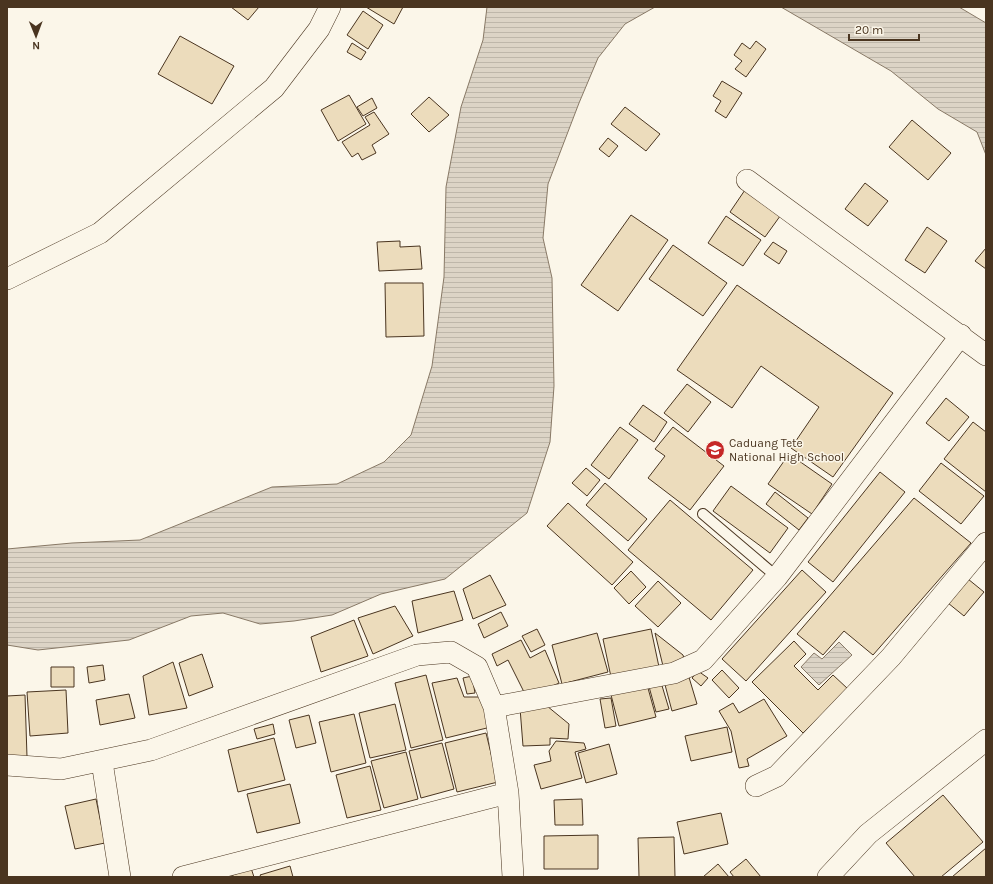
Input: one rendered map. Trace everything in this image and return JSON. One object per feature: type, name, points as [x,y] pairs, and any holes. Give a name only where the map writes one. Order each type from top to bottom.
[{"type":"street","points":[[7,279],[100,233],[274,88],[319,29],[330,7]]},
{"type":"street","points":[[747,180],[986,354]]},
{"type":"street","points":[[494,707],[674,673],[704,660],[776,577],[961,335]]},
{"type":"street","points":[[756,786],[777,776],[891,657],[986,543]]},
{"type":"street","points":[[7,764],[61,770],[151,750],[417,654],[451,652],[477,667],[494,707],[508,793],[513,877]]},
{"type":"street","points":[[828,877],[868,834],[986,740]]},
{"type":"street","points":[[102,762],[120,877]]},
{"type":"street","points":[[183,877],[508,793]]},
{"type":"lane","points":[[703,514],[776,577]]},
{"type":"shaded area","points":[[487,7],[655,7],[625,24],[598,58],[548,184],[543,238],[552,278],[554,386],[550,442],[527,513],[445,579],[381,594],[332,615],[294,621],[260,624],[223,613],[191,616],[129,640],[38,650],[7,645],[7,549],[72,543],[140,540],[272,487],[337,484],[384,462],[411,435],[432,366],[444,277],[446,187],[461,107],[483,40]]},
{"type":"shaded area","points":[[781,7],[959,7],[986,23],[986,155],[977,132],[938,109],[891,71]]},
{"type":"shaded area","points":[[839,642],[852,655],[819,685],[801,667],[814,653],[822,659]]},
{"type":"building","points":[[231,7],[259,7],[248,20]]},
{"type":"building","points":[[366,7],[403,7],[394,24]]},
{"type":"building","points":[[363,11],[383,25],[368,49],[347,35]]},
{"type":"building","points":[[180,36],[234,66],[212,104],[158,74]]},
{"type":"building","points":[[756,41],[766,49],[746,77],[735,69],[742,61],[734,55],[742,43],[750,49]]},
{"type":"building","points":[[352,43],[366,52],[361,60],[347,52]]},
{"type":"building","points":[[722,81],[742,93],[726,118],[715,111],[721,101],[713,96]]},
{"type":"building","points":[[349,95],[366,124],[338,141],[321,110]]},
{"type":"building","points":[[429,97],[449,115],[429,132],[411,114]]},
{"type":"building","points":[[372,98],[377,108],[363,116],[357,107]]},
{"type":"building","points":[[625,107],[660,134],[646,151],[611,124]]},
{"type":"building","points":[[374,112],[389,134],[372,145],[376,153],[362,160],[358,153],[352,157],[342,142],[370,125],[365,117]]},
{"type":"building","points":[[912,120],[951,153],[928,180],[889,147]]},
{"type":"building","points":[[608,138],[618,146],[609,157],[599,149]]},
{"type":"building","points":[[865,183],[888,201],[868,226],[845,209]]},
{"type":"building","points":[[747,187],[783,212],[765,237],[730,212]]},
{"type":"building","points":[[631,215],[668,240],[618,311],[581,285]]},
{"type":"building","points":[[726,216],[761,240],[743,266],[708,243]]},
{"type":"building","points":[[927,227],[947,241],[925,273],[905,260]]},
{"type":"building","points":[[400,241],[400,247],[420,246],[422,269],[379,271],[377,242]]},
{"type":"building","points":[[773,242],[787,251],[779,264],[764,254]]},
{"type":"building","points":[[673,245],[727,283],[703,316],[649,279]]},
{"type":"building","points":[[986,248],[986,269],[975,261]]},
{"type":"building","points":[[385,283],[423,283],[424,336],[386,337]]},
{"type":"building","points":[[737,285],[893,393],[833,477],[791,448],[819,407],[761,366],[732,408],[677,370]]},
{"type":"building","points":[[687,384],[711,402],[688,432],[664,413]]},
{"type":"building","points":[[946,398],[969,417],[949,441],[926,423]]},
{"type":"building","points":[[643,405],[667,422],[654,442],[629,424]]},
{"type":"building","points":[[973,422],[986,432],[986,492],[944,459]]},
{"type":"building","points":[[620,427],[638,440],[609,479],[591,465]]},
{"type":"building","points":[[673,427],[724,466],[690,510],[648,478],[665,456],[655,449]]},
{"type":"building","points":[[789,454],[832,484],[812,514],[768,484]]},
{"type":"building","points":[[941,463],[984,496],[961,524],[919,491]]},
{"type":"building","points":[[586,468],[600,480],[587,496],[572,483]]},
{"type":"building","points":[[880,472],[905,492],[833,582],[808,562]]},
{"type":"building","points":[[605,483],[647,519],[628,541],[586,505]]},
{"type":"building","points":[[731,486],[788,528],[770,553],[713,511]]},
{"type":"building","points":[[775,492],[808,518],[799,530],[766,504]]},
{"type":"building","points":[[914,498],[971,543],[873,655],[844,631],[823,655],[797,634]]},
{"type":"building","points":[[670,500],[753,570],[711,620],[628,550]]},
{"type":"building","points":[[568,503],[633,562],[612,585],[547,526]]},
{"type":"building","points":[[802,570],[826,592],[746,681],[722,659]]},
{"type":"building","points":[[631,571],[646,587],[629,604],[614,588]]},
{"type":"building","points":[[490,575],[506,605],[473,619],[463,589]]},
{"type":"building","points":[[968,579],[984,592],[964,616],[948,603]]},
{"type":"building","points":[[658,581],[681,603],[658,627],[635,606]]},
{"type":"building","points":[[454,591],[463,620],[418,633],[412,601]]},
{"type":"building","points":[[395,606],[413,636],[373,654],[358,618]]},
{"type":"building","points":[[501,612],[508,626],[484,638],[478,624]]},
{"type":"building","points":[[354,620],[368,656],[321,672],[311,637]]},
{"type":"building","points":[[537,629],[545,645],[531,652],[522,636]]},
{"type":"building","points":[[651,629],[659,667],[611,677],[603,639]]},
{"type":"building","points":[[597,633],[608,672],[562,684],[552,645]]},
{"type":"building","points":[[655,633],[683,655],[685,663],[663,666]]},
{"type":"building","points":[[521,640],[530,658],[545,650],[559,683],[527,698],[508,660],[497,666],[492,654]]},
{"type":"building","points":[[794,641],[806,654],[794,666],[818,690],[833,675],[848,689],[803,733],[752,682]]},
{"type":"building","points":[[202,654],[213,687],[189,696],[179,663]]},
{"type":"building","points":[[173,662],[187,708],[149,715],[143,676]]},
{"type":"building","points":[[103,665],[105,680],[89,683],[87,667]]},
{"type":"building","points":[[51,667],[74,667],[74,687],[51,687]]},
{"type":"building","points":[[722,670],[739,688],[729,698],[712,680]]},
{"type":"building","points":[[698,671],[708,678],[701,686],[692,678]]},
{"type":"building","points":[[688,674],[697,704],[672,711],[664,681]]},
{"type":"building","points":[[426,675],[443,740],[411,748],[395,683]]},
{"type":"building","points":[[472,676],[475,693],[467,694],[463,678]]},
{"type":"building","points":[[457,678],[464,697],[484,697],[495,726],[446,738],[432,683]]},
{"type":"building","points":[[660,679],[669,709],[656,712],[648,683]]},
{"type":"building","points":[[646,681],[656,717],[619,726],[610,691]]},
{"type":"building","points":[[66,690],[68,733],[30,736],[27,692]]},
{"type":"building","points":[[129,694],[135,718],[100,725],[96,700]]},
{"type":"building","points":[[25,695],[27,757],[7,758],[7,696]]},
{"type":"building","points":[[611,698],[616,726],[605,728],[600,699]]},
{"type":"building","points":[[764,699],[787,736],[747,759],[749,766],[739,768],[731,731],[719,711],[733,703],[739,713]]},
{"type":"building","points":[[395,704],[406,750],[370,758],[359,713]]},
{"type":"building","points":[[547,706],[569,724],[568,739],[550,738],[550,745],[523,746],[520,708]]},
{"type":"building","points":[[354,714],[366,763],[331,772],[319,722]]},
{"type":"building","points":[[309,715],[316,743],[296,748],[289,720]]},
{"type":"building","points":[[273,724],[275,734],[257,739],[254,729]]},
{"type":"building","points":[[727,727],[732,752],[691,761],[685,736]]},
{"type":"building","points":[[486,733],[498,782],[457,792],[445,743]]},
{"type":"building","points":[[274,738],[285,780],[238,792],[228,750]]},
{"type":"building","points":[[556,741],[584,743],[586,749],[575,752],[582,778],[541,789],[534,765],[551,761],[549,751]]},
{"type":"building","points":[[442,743],[454,789],[421,798],[409,751]]},
{"type":"building","points":[[609,744],[617,774],[586,783],[578,753]]},
{"type":"building","points":[[406,752],[418,799],[384,808],[371,761]]},
{"type":"building","points":[[370,766],[381,810],[347,818],[336,775]]},
{"type":"building","points":[[290,784],[300,823],[257,833],[247,794]]},
{"type":"building","points":[[943,795],[983,842],[941,877],[915,877],[886,843]]},
{"type":"building","points":[[96,799],[105,843],[75,849],[65,806]]},
{"type":"building","points":[[582,799],[583,825],[555,825],[554,800]]},
{"type":"building","points":[[721,813],[728,844],[684,854],[677,822]]},
{"type":"building","points":[[598,835],[598,869],[544,869],[544,836]]},
{"type":"building","points":[[674,837],[675,877],[639,877],[638,838]]},
{"type":"building","points":[[986,848],[986,877],[952,877]]},
{"type":"building","points":[[746,859],[761,877],[734,877],[730,872]]},
{"type":"building","points":[[718,864],[729,877],[703,877]]},
{"type":"building","points":[[290,866],[293,877],[261,877],[260,875]]},
{"type":"building","points":[[251,868],[254,877],[228,877]]},
{"type":"place","name":"Caduang Tete National High School","points":[[715,450]]}]
